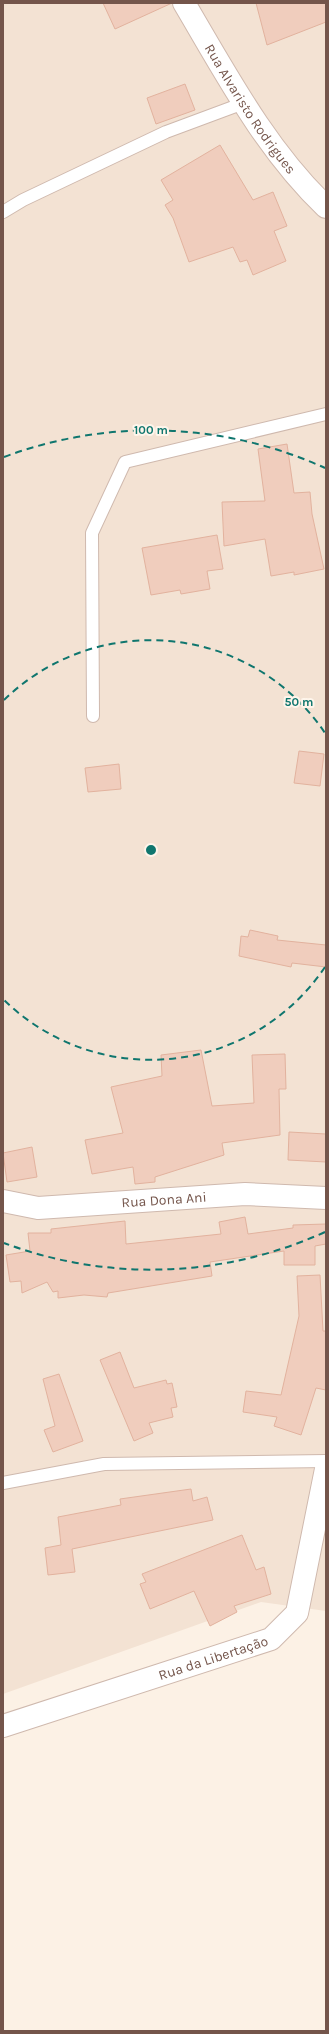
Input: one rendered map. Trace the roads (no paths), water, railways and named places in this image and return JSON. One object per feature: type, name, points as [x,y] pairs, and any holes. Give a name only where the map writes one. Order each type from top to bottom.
[{"type":"street","name":"Rua Alvaristo Rodrigues","points":[[184,3],[244,103],[280,156],[326,207]]},
{"type":"street","name":"Rua Dona Ani","points":[[3,1201],[38,1208],[244,1194],[326,1198]]},
{"type":"street","name":"Rua da Libertação","points":[[3,1726],[271,1639],[297,1613],[326,1469]]},
{"type":"lane","points":[[3,212],[23,200],[166,132],[244,103]]},
{"type":"lane","points":[[93,716],[92,533],[125,462],[326,414]]},
{"type":"lane","points":[[3,1483],[104,1464],[326,1461]]}]
